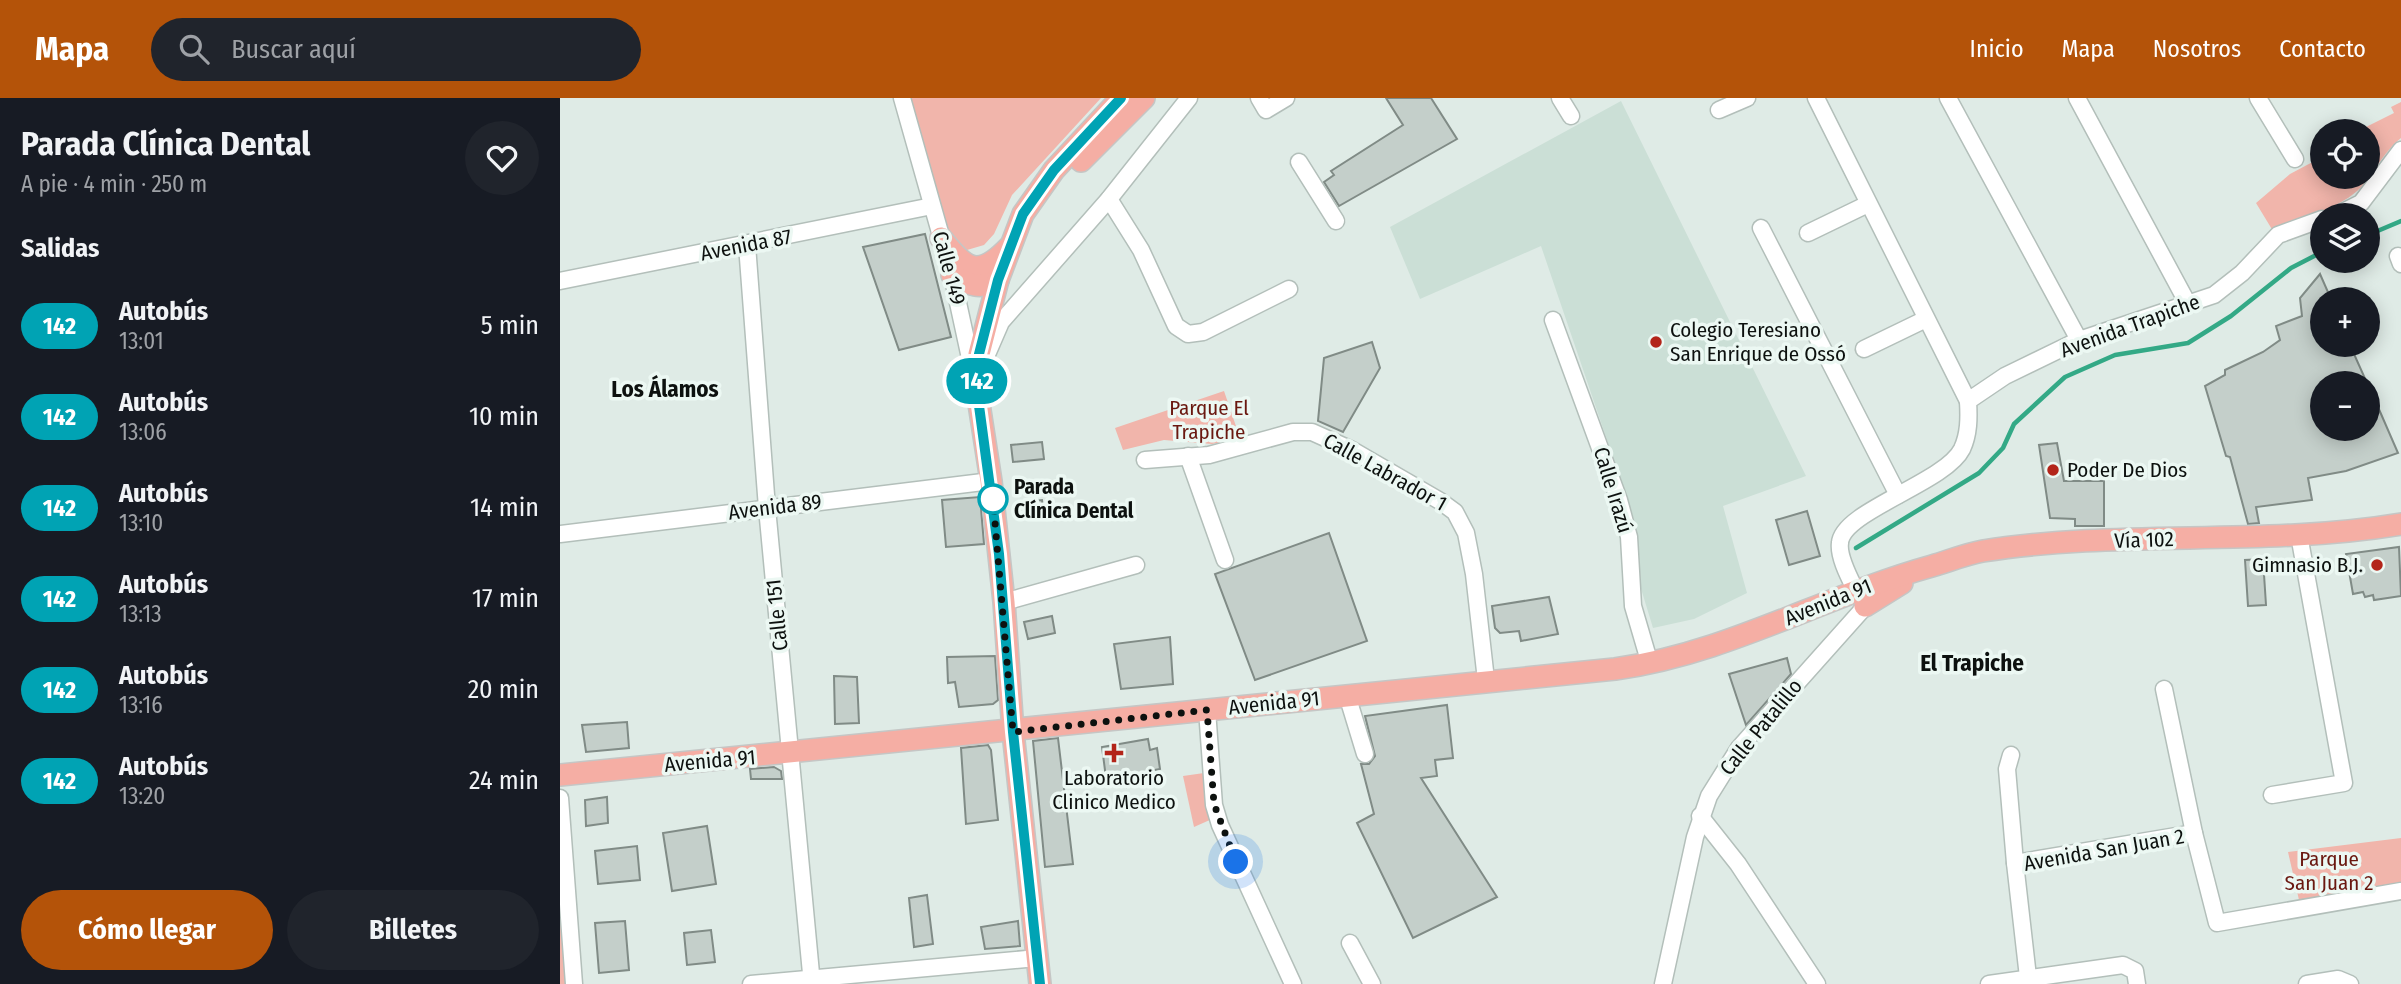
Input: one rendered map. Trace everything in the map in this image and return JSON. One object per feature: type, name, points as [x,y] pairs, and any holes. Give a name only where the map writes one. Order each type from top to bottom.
[{"type":"main road","points":[[977,391],[982,337],[998,280],[1023,214],[1054,170],[1121,98]]},
{"type":"main road","points":[[941,238],[956,258],[968,267],[981,269],[994,263],[1013,244],[1063,179],[1144,98]]},
{"type":"main road","points":[[953,275],[971,287],[989,285],[998,280]]},
{"type":"main road","name":"Calle 149","points":[[977,391],[991,481],[1004,602],[1013,732],[1040,984]]},
{"type":"main road","name":"Vía 102","points":[[1890,578],[1981,551],[2064,542],[2299,535],[2401,524]]},
{"type":"main road","points":[[1860,597],[1942,563]]},
{"type":"main road","name":"Avenida 91","points":[[560,775],[1013,732],[1650,664],[1718,645],[1860,597],[1890,578]]},
{"type":"street","name":"Calle 149","points":[[902,98],[953,275],[977,391]]},
{"type":"street","points":[[977,391],[993,338],[1001,322],[1109,199],[1189,98]]},
{"type":"street","points":[[1259,98],[1266,110],[1286,98]]},
{"type":"street","points":[[1560,98],[1571,116]]},
{"type":"street","points":[[1719,110],[1747,98]]},
{"type":"street","points":[[1816,98],[1968,401],[1968,430],[1961,452],[1929,478],[1898,495],[1841,534],[1839,546],[1860,597]]},
{"type":"street","points":[[1948,98],[2078,340]]},
{"type":"street","points":[[2077,98],[2188,304]]},
{"type":"street","points":[[2258,98],[2295,159]]},
{"type":"street","points":[[2361,203],[2401,150]]},
{"type":"street","points":[[1299,162],[1336,221]]},
{"type":"street","points":[[1109,199],[1141,250],[1176,326],[1188,334],[1203,332],[1289,289]]},
{"type":"street","points":[[1808,233],[1868,204]]},
{"type":"street","name":"Avenida 87","points":[[560,281],[932,206]]},
{"type":"street","name":"Avenida Trapiche","points":[[1968,401],[2005,376],[2078,340],[2214,295],[2242,273],[2278,235],[2310,223]]},
{"type":"street","points":[[1761,228],[1898,495]]},
{"type":"street","name":"Calle 151","points":[[747,245],[767,508],[812,981]]},
{"type":"street","points":[[1864,349],[1926,318]]},
{"type":"street","name":"Calle Irazú","points":[[1553,320],[1619,500],[1629,537],[1633,606],[1650,664]]},
{"type":"street","name":"Calle Labrador 1","points":[[1145,460],[1239,448],[1293,432],[1312,432],[1352,450],[1455,512],[1466,533],[1474,574],[1486,681]]},
{"type":"street","points":[[1188,456],[1224,560]]},
{"type":"street","name":"Avenida 89","points":[[560,534],[991,481]]},
{"type":"street","points":[[2272,795],[2344,783],[2299,535]]},
{"type":"street","points":[[1004,602],[1136,565]]},
{"type":"street","name":"Calle Patalillo","points":[[1662,984],[1700,816],[1709,796],[1739,748],[1860,597]]},
{"type":"street","points":[[2164,689],[2194,833]]},
{"type":"street","points":[[1347,695],[1365,754]]},
{"type":"street","points":[[1207,710],[1214,804],[1220,825],[1293,984]]},
{"type":"street","points":[[2011,755],[2007,769],[2015,863]]},
{"type":"street","points":[[560,798],[574,984]]},
{"type":"street","points":[[1700,816],[1738,864],[1817,984]]},
{"type":"street","name":"Avenida San Juan 2","points":[[2028,977],[2015,863],[2194,833],[2217,923],[2401,891]]},
{"type":"street","points":[[1350,943],[1372,984]]},
{"type":"street","points":[[751,984],[812,981],[1037,958]]},
{"type":"street","points":[[1989,984],[2123,965],[2135,971],[2137,984]]},
{"type":"street","points":[[2307,984],[2338,979],[2350,984]]},
{"type":"shaded area","name":"Colegio Teresiano San Enrique de Ossó","points":[[1621,101],[1806,476],[1723,506],[1747,593],[1694,619],[1653,628],[1639,582],[1637,528],[1541,246],[1420,299],[1390,227]]},
{"type":"green space","points":[[909,98],[1101,98],[1012,195],[994,234],[984,245],[967,250],[954,242],[947,230]]},
{"type":"green space","points":[[2401,102],[2401,138],[2380,162],[2380,120],[2394,113],[2391,107]]},
{"type":"green space","points":[[2310,163],[2310,189],[2358,189],[2340,203],[2310,203],[2310,217],[2273,231],[2256,203],[2290,174]]},
{"type":"green space","name":"Parque El Trapiche","points":[[1224,391],[1240,438],[1212,444],[1164,440],[1123,450],[1115,428]]},
{"type":"green space","points":[[1204,773],[1212,819],[1194,827],[1183,776]]},
{"type":"green space","name":"Parque San Juan 2","points":[[2401,838],[2401,882],[2299,900],[2288,852]]},
{"type":"green space","points":[[560,882],[569,984],[560,984]]},
{"type":"building","points":[[1386,98],[1431,98],[1457,139],[1339,206],[1324,182],[1334,175],[1331,171],[1403,125]]},
{"type":"building","points":[[925,234],[951,337],[899,350],[863,247]]},
{"type":"building","points":[[2320,274],[2326,287],[2310,287],[2310,357],[2355,357],[2362,371],[2310,371],[2310,441],[2380,441],[2380,412],[2398,453],[2346,471],[2308,478],[2312,500],[2256,507],[2259,523],[2248,524],[2230,457],[2226,456],[2205,386],[2225,375],[2225,370],[2263,352],[2280,340],[2276,326],[2302,316],[2300,298]]},
{"type":"building","points":[[1372,342],[1380,368],[1343,432],[1318,421],[1324,358]]},
{"type":"building","points":[[1042,442],[1044,459],[1013,462],[1011,445]]},
{"type":"building","points":[[2057,443],[2064,481],[2104,481],[2104,526],[2075,526],[2075,519],[2050,518],[2039,445]]},
{"type":"building","points":[[980,497],[984,544],[946,547],[942,500]]},
{"type":"building","points":[[1042,500],[1044,517],[1018,519],[1017,503]]},
{"type":"building","points":[[1807,511],[1820,556],[1789,565],[1776,520]]},
{"type":"building","points":[[1329,533],[1367,641],[1255,680],[1215,574]]},
{"type":"building","points":[[2399,547],[2401,596],[2374,600],[2373,595],[2365,597],[2363,592],[2353,594],[2346,554]]},
{"type":"building","points":[[2263,559],[2266,605],[2248,606],[2245,560]]},
{"type":"building","points":[[1549,597],[1558,634],[1521,641],[1519,631],[1500,633],[1495,628],[1492,606]]},
{"type":"building","points":[[1052,616],[1055,633],[1028,639],[1024,622]]},
{"type":"building","points":[[1170,637],[1173,684],[1121,689],[1114,644]]},
{"type":"building","points":[[995,656],[998,700],[993,704],[959,707],[955,682],[948,683],[947,657]]},
{"type":"building","points":[[1787,658],[1791,674],[1746,725],[1729,674]]},
{"type":"building","points":[[834,676],[857,677],[859,723],[835,724]]},
{"type":"building","points":[[1447,705],[1453,758],[1435,760],[1437,776],[1421,778],[1497,897],[1413,938],[1357,823],[1374,814],[1361,764],[1369,764],[1375,756],[1365,716]]},
{"type":"building","points":[[627,722],[629,748],[586,752],[582,725]]},
{"type":"building","points":[[1058,738],[1073,864],[1045,867],[1033,741]]},
{"type":"building","points":[[1148,739],[1150,750],[1157,748],[1160,769],[1149,771],[1151,783],[1127,787],[1125,777],[1106,778],[1102,747]]},
{"type":"building","points":[[988,745],[991,750],[998,820],[966,824],[961,748]]},
{"type":"building","points":[[774,767],[781,771],[782,779],[751,779],[750,769]]},
{"type":"building","points":[[607,797],[608,823],[586,826],[585,800]]},
{"type":"building","points":[[707,826],[716,884],[672,891],[663,833]]},
{"type":"building","points":[[637,846],[640,880],[598,884],[595,851]]},
{"type":"building","points":[[927,895],[933,944],[914,947],[909,898]]},
{"type":"building","points":[[625,921],[629,970],[599,973],[595,923]]},
{"type":"building","points":[[1018,921],[1020,946],[985,949],[981,927]]},
{"type":"building","points":[[711,930],[715,962],[687,965],[684,933]]},
{"type":"waterway","points":[[2380,230],[2401,221]]},
{"type":"waterway","points":[[1856,548],[1979,473],[2003,448],[2014,424],[2065,377],[2115,355],[2188,343],[2231,316],[2291,268],[2310,258]]},
{"type":"bus line","name":"142","points":[[1040,984],[1013,732],[999,554],[977,391],[979,354],[998,280],[1023,214],[1054,170],[1121,98]]},
{"type":"place","name":"Colegio Teresiano San Enrique de Ossó","points":[[1656,342]]},
{"type":"place","name":"Poder De Dios","points":[[2053,470]]},
{"type":"place","name":"Parada Clínica Dental","points":[[993,499]]},
{"type":"place","name":"Gimnasio B.J.","points":[[2377,565]]},
{"type":"place","name":"Laboratorio Clinico Medico","points":[[1114,753]]},
{"type":"district","name":"Los Álamos","points":[[665,389]]},
{"type":"district","name":"El Trapiche","points":[[1972,663]]},
{"type":"route","points":[[993,499],[1004,602],[1013,732],[1207,710],[1214,804],[1236,862]]}]
